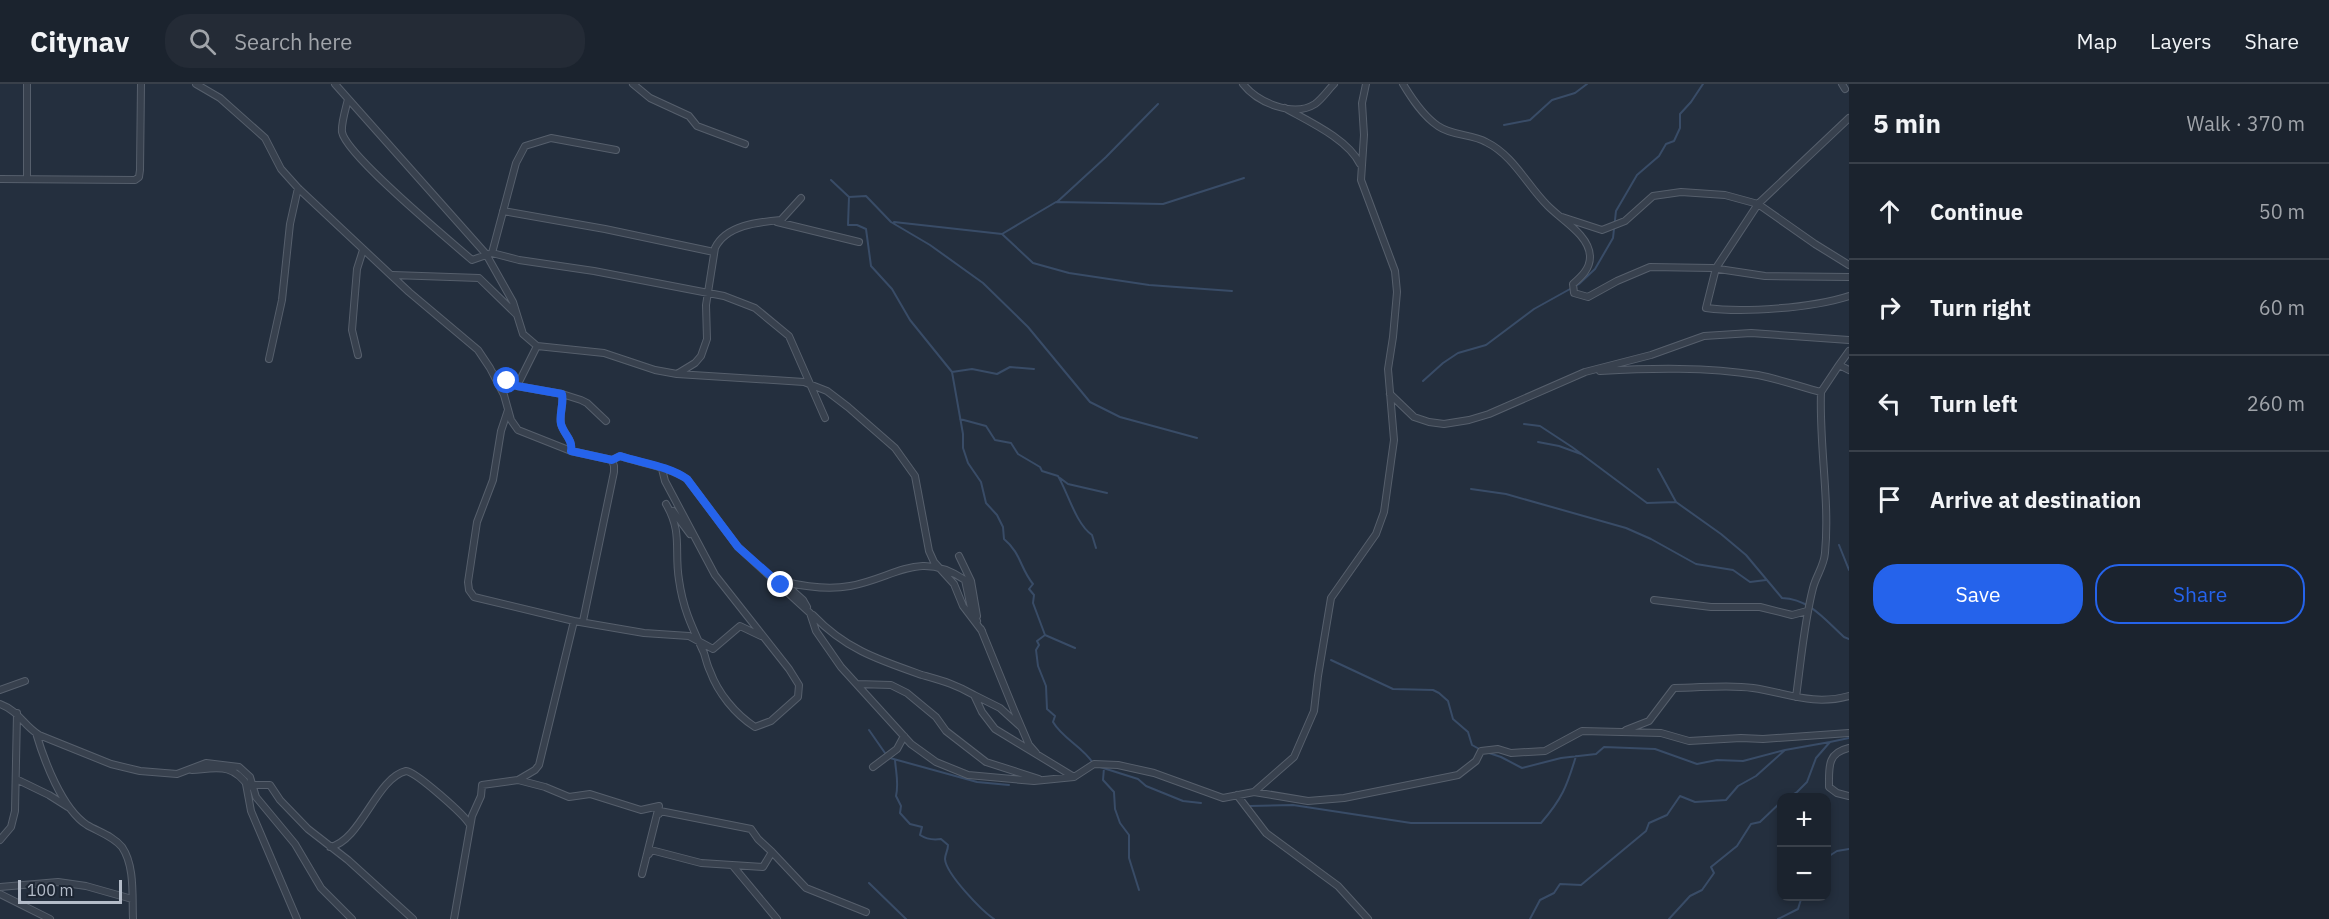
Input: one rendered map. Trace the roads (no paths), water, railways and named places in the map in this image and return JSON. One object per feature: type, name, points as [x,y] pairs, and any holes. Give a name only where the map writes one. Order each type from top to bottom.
[{"type":"street","points":[[27,84],[27,179]]},
{"type":"street","points":[[0,179],[135,180],[140,170],[141,84]]},
{"type":"street","points":[[195,84],[220,98],[266,138],[281,169],[298,188],[446,325],[478,350],[504,395],[513,423],[524,433],[571,451],[612,460],[620,456],[676,471],[687,479],[738,547],[829,632],[859,651],[916,673],[951,682],[1000,708],[1021,727]]},
{"type":"street","points":[[335,84],[489,254],[513,302],[523,334],[537,346],[604,353],[655,370],[678,374],[808,383],[827,391],[848,407],[895,448],[915,476],[929,550],[937,566],[954,584],[963,606],[982,632]]},
{"type":"street","points":[[633,84],[650,98],[689,116],[697,126],[745,144]]},
{"type":"street","points":[[1243,84],[1247,89],[1275,106],[1296,110],[1314,104],[1334,84]]},
{"type":"street","points":[[1361,180],[1364,135],[1362,103],[1366,84]]},
{"type":"street","points":[[1402,84],[1421,111],[1439,127],[1487,142],[1504,156],[1524,176],[1547,206],[1560,216],[1587,246],[1590,257],[1588,266],[1573,284],[1574,292],[1588,297],[1650,267],[1716,268],[1765,276],[1849,277]]},
{"type":"street","points":[[348,99],[342,132],[352,150],[472,260],[489,254],[724,296],[755,308],[789,336],[798,352],[808,383],[825,418]]},
{"type":"street","points":[[1254,792],[1294,757],[1314,711],[1331,598],[1376,534],[1384,512],[1394,440],[1388,369],[1397,292],[1395,271],[1361,180],[1360,163],[1352,152],[1324,130],[1285,108]]},
{"type":"street","points":[[1849,118],[1758,204],[1716,268],[1706,308],[1723,310],[1828,303],[1849,296]]},
{"type":"street","points":[[489,254],[516,163],[525,146],[551,138],[616,150]]},
{"type":"street","points":[[269,359],[282,300],[290,224],[298,188]]},
{"type":"street","points":[[1560,216],[1602,230],[1625,221],[1653,196],[1682,192],[1725,195],[1758,204],[1849,265]]},
{"type":"street","points":[[678,374],[695,363],[701,356],[708,330],[705,315],[714,252],[718,242],[735,230],[770,220],[781,220],[791,206],[801,198]]},
{"type":"street","points":[[503,211],[714,252]]},
{"type":"street","points":[[770,220],[860,242]]},
{"type":"street","points":[[358,355],[352,330],[357,269],[363,250]]},
{"type":"street","points":[[393,275],[479,279],[519,318]]},
{"type":"street","points":[[1390,393],[1414,417],[1444,424],[1489,414],[1585,372],[1651,355],[1704,336],[1751,333],[1849,340]]},
{"type":"street","points":[[517,386],[537,346]]},
{"type":"street","points":[[1796,697],[1807,611],[1825,558],[1827,520],[1820,417],[1821,392],[1849,351]]},
{"type":"street","points":[[1839,365],[1849,370]]},
{"type":"street","points":[[1585,372],[1664,367],[1711,370],[1759,376],[1821,392]]},
{"type":"street","points":[[493,374],[517,386],[562,394],[587,403],[606,421]]},
{"type":"street","points":[[562,394],[561,419],[564,431],[571,441],[571,451]]},
{"type":"street","points":[[508,410],[501,431],[493,480],[477,522],[468,590],[474,597],[574,621],[644,633],[689,636],[713,649],[740,626],[762,636]]},
{"type":"street","points":[[583,621],[614,472],[612,460]]},
{"type":"street","points":[[662,469],[665,481],[698,543],[715,575],[781,657],[799,685],[798,697],[771,722],[755,727],[744,720],[725,698],[710,670],[691,628],[682,596],[677,568],[677,535],[673,516],[666,504],[698,543]]},
{"type":"street","points":[[738,547],[784,582],[802,600],[810,613],[816,631],[841,667],[911,744],[936,762],[968,776],[1046,781],[1074,777],[1094,764],[1118,765],[1154,773],[1223,798],[1254,792],[1308,801],[1344,798],[1458,775],[1476,761],[1481,751],[1498,749],[1511,753],[1545,750],[1582,731],[1660,732],[1689,741],[1849,733]]},
{"type":"street","points":[[959,556],[971,581],[976,599],[977,621]]},
{"type":"street","points":[[784,582],[818,588],[852,586],[901,569],[932,565],[965,580],[971,608],[1021,727],[1029,745],[1041,758]]},
{"type":"street","points":[[1654,600],[1711,608],[1760,607],[1792,615],[1807,611]]},
{"type":"street","points":[[454,919],[470,826],[481,796],[482,785],[518,780],[536,770],[539,765],[574,621]]},
{"type":"street","points":[[0,690],[25,681]]},
{"type":"street","points":[[857,684],[891,686],[907,693],[936,717],[946,731],[986,762],[1046,781]]},
{"type":"street","points":[[1616,732],[1649,721],[1674,688],[1752,688],[1796,697],[1839,699],[1849,696]]},
{"type":"street","points":[[974,695],[982,712],[995,729],[1074,777]]},
{"type":"street","points":[[0,704],[17,713],[36,733],[53,777],[73,811]]},
{"type":"street","points":[[0,840],[13,823],[17,713]]},
{"type":"street","points":[[36,733],[129,769],[169,775],[191,770],[206,763],[229,765],[247,773],[251,811],[297,919]]},
{"type":"street","points":[[873,767],[897,749],[904,736]]},
{"type":"street","points":[[1849,748],[1837,751],[1832,757],[1829,787],[1837,793],[1849,796]]},
{"type":"street","points":[[330,847],[345,841],[381,791],[395,775],[405,771],[416,774],[464,816],[470,826]]},
{"type":"street","points":[[16,779],[59,800],[86,824],[109,836],[122,848],[132,871],[133,919]]},
{"type":"street","points":[[518,780],[545,787],[569,797],[590,794],[641,810],[659,806],[642,874],[651,850],[660,810],[752,829],[758,839],[806,888],[866,912]]},
{"type":"street","points":[[250,785],[256,797],[295,844],[321,888],[352,919]]},
{"type":"street","points":[[250,785],[270,785],[296,818],[348,860],[413,919]]},
{"type":"street","points":[[1237,795],[1266,832],[1338,886],[1368,919]]},
{"type":"street","points":[[651,850],[701,863],[764,867],[772,852]]},
{"type":"street","points":[[733,866],[777,919]]},
{"type":"street","points":[[0,887],[58,882],[86,886],[132,899]]},
{"type":"street","points":[[0,894],[50,919]]},
{"type":"waterway","points":[[1504,125],[1530,120],[1552,100],[1575,93],[1587,84]]},
{"type":"waterway","points":[[1423,381],[1458,353],[1486,345],[1534,309],[1579,284],[1595,269],[1613,238],[1616,211],[1637,175],[1659,156],[1666,144],[1674,141],[1680,128],[1680,114],[1703,84]]},
{"type":"waterway","points":[[1057,202],[1106,157],[1158,104]]},
{"type":"waterway","points":[[1002,234],[1056,202],[1163,204],[1244,178]]},
{"type":"waterway","points":[[831,180],[849,197],[866,196],[891,222],[930,245],[983,283],[1028,327],[1090,402],[1120,417],[1197,438]]},
{"type":"waterway","points":[[849,197],[848,225],[857,225],[866,229],[871,266],[892,289],[910,320],[952,372],[972,369],[997,374],[1010,367],[1034,369]]},
{"type":"waterway","points":[[894,222],[1002,234],[1033,263],[1069,273],[1149,285],[1232,291]]},
{"type":"waterway","points":[[952,372],[963,434],[963,448],[968,463],[981,482],[986,503],[997,515],[1003,527],[1004,539],[1014,550],[1033,584],[1029,589],[1034,595],[1033,603],[1045,635],[1075,648]]},
{"type":"waterway","points":[[960,419],[986,426],[995,440],[1011,443],[1018,454],[1040,467],[1042,471],[1058,476],[1081,524],[1092,535],[1096,548]]},
{"type":"waterway","points":[[1524,424],[1540,426],[1647,503],[1676,502]]},
{"type":"waterway","points":[[1538,442],[1581,454]]},
{"type":"waterway","points":[[1658,469],[1676,502],[1746,555],[1782,598],[1792,599],[1809,606],[1849,639]]},
{"type":"waterway","points":[[1060,478],[1068,484],[1107,493]]},
{"type":"waterway","points":[[1471,489],[1506,494],[1626,528],[1696,564],[1733,570],[1750,582],[1766,580]]},
{"type":"waterway","points":[[1839,545],[1849,570]]},
{"type":"waterway","points":[[1045,635],[1037,641],[1039,645],[1036,650],[1038,666],[1046,686],[1047,709],[1055,716],[1053,722],[1057,728],[1093,763]]},
{"type":"waterway","points":[[1331,660],[1393,689],[1433,690],[1439,693],[1448,701],[1453,719],[1468,732],[1472,745],[1481,750]]},
{"type":"waterway","points":[[869,730],[885,753]]},
{"type":"waterway","points":[[1795,793],[1807,782],[1816,758],[1830,742],[1849,738]]},
{"type":"waterway","points":[[1530,919],[1540,900],[1554,893],[1560,884],[1581,885],[1646,831],[1649,823],[1667,815],[1680,796],[1695,802],[1726,800],[1738,786],[1756,776],[1785,750],[1830,742]]},
{"type":"waterway","points":[[1486,752],[1522,768],[1561,758],[1596,754],[1604,747],[1655,749],[1697,764],[1717,760],[1743,761],[1785,750]]},
{"type":"waterway","points":[[1250,806],[1293,805],[1411,823],[1541,823],[1563,792],[1576,756]]},
{"type":"waterway","points":[[890,758],[977,782],[1009,785]]},
{"type":"waterway","points":[[895,760],[896,796],[901,806],[900,813],[910,824],[922,827],[920,835],[930,839],[941,839],[948,845],[945,859],[951,874],[973,900],[994,919]]},
{"type":"waterway","points":[[1100,767],[1138,779],[1146,786],[1183,801],[1201,803]]},
{"type":"waterway","points":[[1104,768],[1103,780],[1114,792],[1115,809],[1120,823],[1129,835],[1129,858],[1139,890]]},
{"type":"waterway","points":[[1669,919],[1690,896],[1702,890],[1714,873],[1711,867],[1737,846],[1751,824],[1760,822],[1777,806]]},
{"type":"waterway","points":[[1831,855],[1849,849]]},
{"type":"waterway","points":[[869,883],[906,919]]},
{"type":"waterway","points":[[1778,919],[1798,909],[1800,901]]}]
